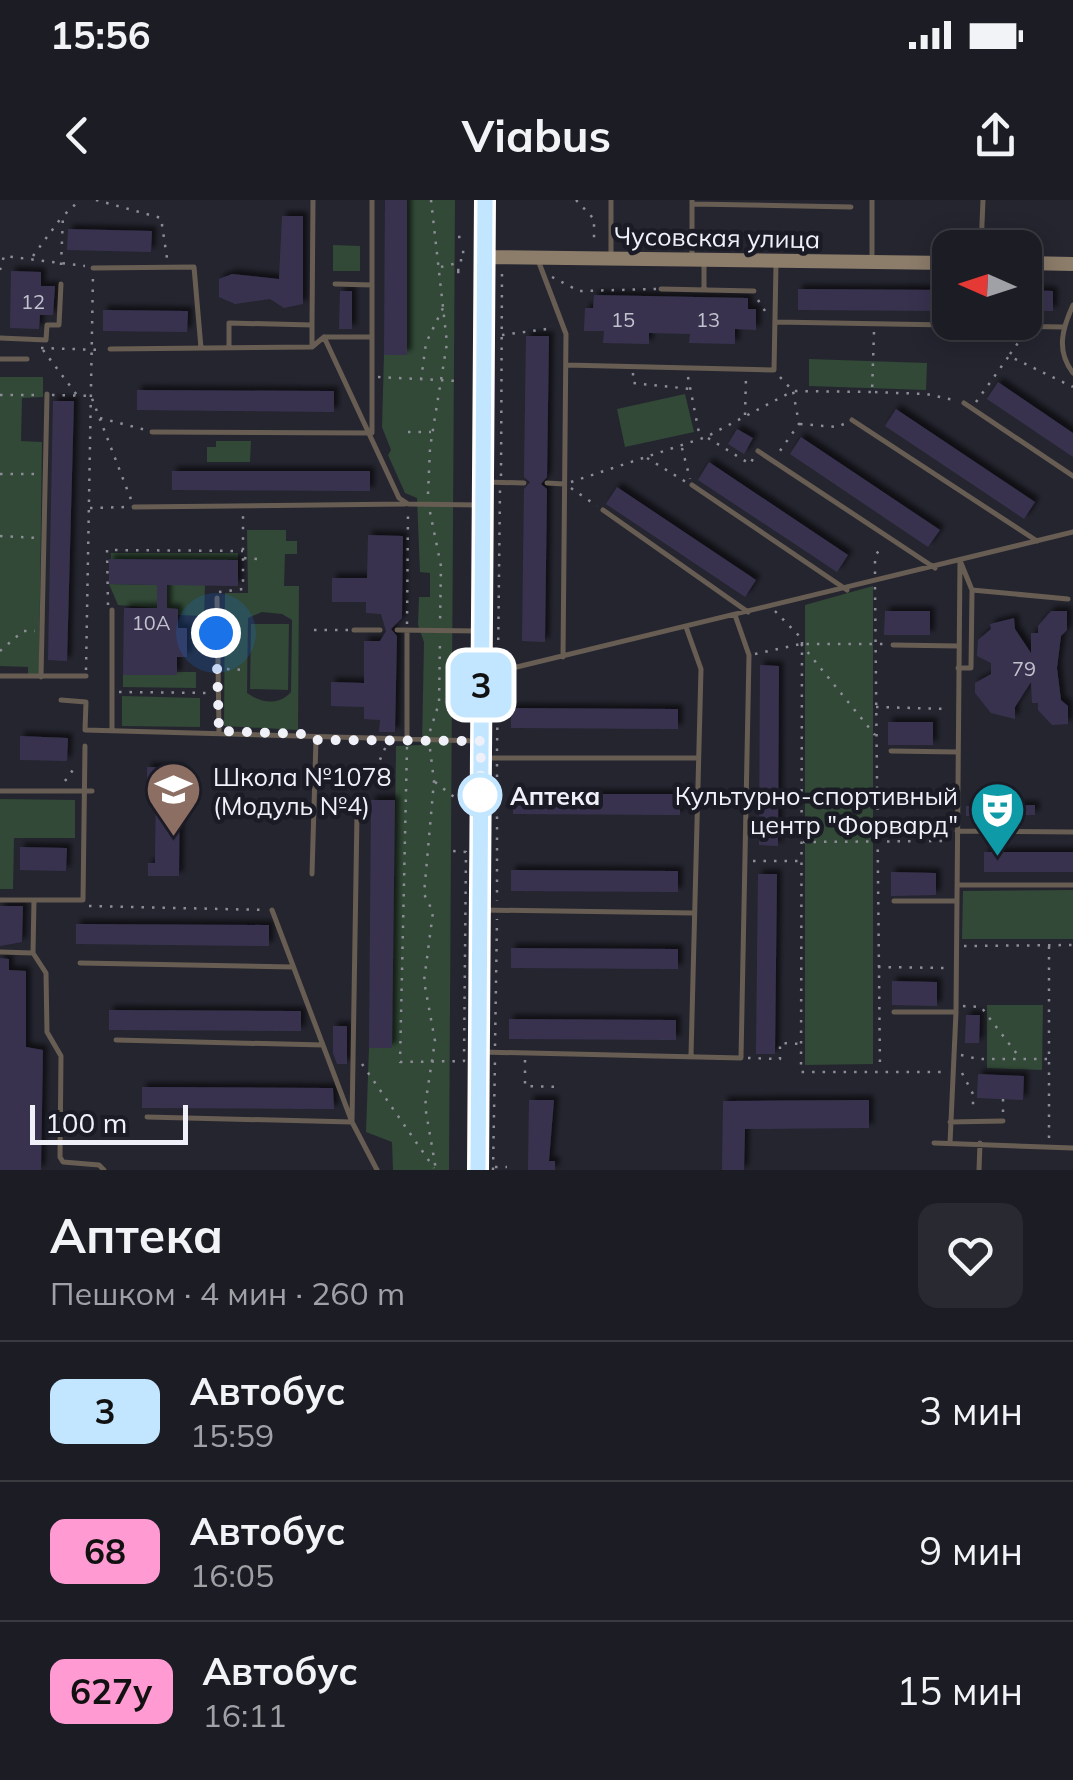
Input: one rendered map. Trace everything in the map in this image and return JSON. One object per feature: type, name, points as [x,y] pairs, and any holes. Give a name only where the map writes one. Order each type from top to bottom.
[{"type":"street","points":[[484,200],[481,741],[489,758],[480,910],[478,1052],[488,1169]]},
{"type":"street","name":"Чусовская улица","points":[[484,256],[540,264],[611,258],[932,263]]},
{"type":"street","points":[[1042,264],[1073,264]]},
{"type":"lane","points":[[312,347],[314,200]]},
{"type":"lane","points":[[372,200],[372,432]]},
{"type":"lane","points":[[611,200],[611,258]]},
{"type":"lane","points":[[872,200],[872,262]]},
{"type":"lane","points":[[982,230],[983,200]]},
{"type":"lane","points":[[704,290],[690,230],[692,202],[851,207]]},
{"type":"lane","points":[[566,366],[774,370],[776,261]]},
{"type":"lane","points":[[540,264],[564,328],[563,657]]},
{"type":"lane","points":[[93,267],[194,268],[201,348]]},
{"type":"lane","points":[[0,338],[46,340],[46,326],[59,325],[62,284]]},
{"type":"lane","points":[[336,284],[372,284]]},
{"type":"lane","points":[[661,289],[754,291]]},
{"type":"lane","points":[[1073,305],[1063,327],[1062,359],[1073,373]]},
{"type":"lane","points":[[775,322],[932,326]]},
{"type":"lane","points":[[230,347],[229,323],[312,324]]},
{"type":"lane","points":[[1042,327],[1063,327]]},
{"type":"lane","points":[[110,348],[312,347],[324,337],[372,336]]},
{"type":"lane","points":[[324,337],[400,498],[408,504]]},
{"type":"lane","points":[[0,359],[26,359]]},
{"type":"lane","points":[[41,676],[47,394]]},
{"type":"lane","points":[[964,403],[1073,476]]},
{"type":"lane","points":[[852,420],[1037,541]]},
{"type":"lane","points":[[152,432],[372,432]]},
{"type":"lane","points":[[758,451],[935,568]]},
{"type":"lane","points":[[482,482],[524,483]]},
{"type":"lane","points":[[547,483],[564,484]]},
{"type":"lane","points":[[692,485],[847,590]]},
{"type":"lane","points":[[134,507],[482,505]]},
{"type":"lane","points":[[602,510],[748,612]]},
{"type":"lane","points":[[481,676],[1073,532]]},
{"type":"lane","points":[[958,668],[971,668],[972,590],[960,560]]},
{"type":"lane","points":[[950,1143],[958,901],[960,560]]},
{"type":"lane","points":[[972,590],[1068,599]]},
{"type":"lane","points":[[217,598],[215,694],[219,731]]},
{"type":"lane","points":[[112,610],[112,730]]},
{"type":"lane","points":[[478,1052],[741,1058],[750,655],[734,615]]},
{"type":"lane","points":[[686,627],[701,668],[692,1055]]},
{"type":"lane","points":[[354,630],[380,630]]},
{"type":"lane","points":[[396,630],[482,630]]},
{"type":"lane","points":[[407,630],[407,740]]},
{"type":"lane","points":[[893,644],[958,646]]},
{"type":"lane","points":[[0,676],[86,676]]},
{"type":"lane","points":[[62,700],[86,702],[85,730],[302,734],[316,740],[481,741]]},
{"type":"lane","points":[[312,874],[316,740]]},
{"type":"lane","points":[[0,900],[83,900],[88,791],[85,746]]},
{"type":"lane","points":[[891,751],[958,752]]},
{"type":"lane","points":[[489,758],[697,758]]},
{"type":"lane","points":[[0,791],[88,791]]},
{"type":"lane","points":[[352,1122],[357,814]]},
{"type":"lane","points":[[957,831],[1073,832]]},
{"type":"lane","points":[[958,885],[1073,884]]},
{"type":"lane","points":[[34,900],[33,953],[46,973],[47,1032],[61,1056],[60,1157],[63,1162],[99,1165],[104,1170]]},
{"type":"lane","points":[[894,900],[958,901]]},
{"type":"lane","points":[[272,910],[352,1122],[378,1170]]},
{"type":"lane","points":[[480,910],[693,913]]},
{"type":"lane","points":[[0,952],[33,953]]},
{"type":"lane","points":[[80,962],[293,967]]},
{"type":"lane","points":[[894,1012],[956,1009]]},
{"type":"lane","points":[[116,1040],[323,1044]]},
{"type":"lane","points":[[147,1117],[352,1122]]},
{"type":"lane","points":[[950,1122],[1002,1121]]},
{"type":"lane","points":[[934,1143],[1073,1148]]},
{"type":"lane","points":[[979,1170],[980,1143]]},
{"type":"path","points":[[32,257],[62,216],[80,200]]},
{"type":"path","points":[[96,200],[163,216],[167,264]]},
{"type":"path","points":[[431,200],[444,307],[444,381],[432,432],[428,504],[442,566],[440,703],[430,740],[434,781],[424,894],[433,912],[424,981],[434,1042],[425,1106],[436,1170]]},
{"type":"path","points":[[576,200],[594,219],[594,245]]},
{"type":"path","points":[[60,266],[62,216]]},
{"type":"path","points":[[458,236],[468,237]]},
{"type":"path","points":[[439,268],[461,262],[461,252],[467,252]]},
{"type":"path","points":[[0,270],[2,256],[93,267]]},
{"type":"path","points":[[540,264],[579,291],[661,289]]},
{"type":"path","points":[[457,271],[467,271]]},
{"type":"path","points":[[502,273],[498,673],[489,758],[497,909],[496,1052],[488,1169],[507,1168]]},
{"type":"path","points":[[86,676],[92,288]]},
{"type":"path","points":[[754,291],[761,308],[775,322]]},
{"type":"path","points":[[421,380],[426,344],[444,307]]},
{"type":"path","points":[[872,392],[875,326]]},
{"type":"path","points":[[501,336],[564,328]]},
{"type":"path","points":[[34,339],[78,396]]},
{"type":"path","points":[[972,408],[1020,340]]},
{"type":"path","points":[[43,350],[92,352],[110,348]]},
{"type":"path","points":[[1010,356],[1073,387]]},
{"type":"path","points":[[745,417],[746,369]]},
{"type":"path","points":[[774,370],[793,392],[799,424],[774,461]]},
{"type":"path","points":[[372,376],[458,381]]},
{"type":"path","points":[[688,378],[700,439]]},
{"type":"path","points":[[633,383],[691,388]]},
{"type":"path","points":[[564,484],[706,437],[793,392],[926,394],[964,403]]},
{"type":"path","points":[[0,395],[91,396]]},
{"type":"path","points":[[89,508],[134,507],[91,396]]},
{"type":"path","points":[[99,417],[152,432]]},
{"type":"path","points":[[799,424],[837,427],[852,420]]},
{"type":"path","points":[[408,432],[432,432]]},
{"type":"path","points":[[706,437],[750,464],[758,451]]},
{"type":"path","points":[[681,447],[692,485]]},
{"type":"path","points":[[646,458],[692,485]]},
{"type":"path","points":[[0,474],[45,474]]},
{"type":"path","points":[[564,484],[602,510]]},
{"type":"path","points":[[407,630],[408,504]]},
{"type":"path","points":[[217,598],[222,589],[242,590],[244,506]]},
{"type":"path","points":[[0,536],[44,538]]},
{"type":"path","points":[[880,1071],[875,900],[875,556],[888,537]]},
{"type":"path","points":[[112,610],[106,603],[107,550],[243,551]]},
{"type":"path","points":[[243,558],[256,558]]},
{"type":"path","points":[[771,606],[876,736]]},
{"type":"path","points":[[0,651],[23,630],[42,630]]},
{"type":"path","points":[[314,630],[354,630]]},
{"type":"path","points":[[802,644],[801,1072],[944,1071]]},
{"type":"path","points":[[750,655],[802,644],[893,644]]},
{"type":"path","points":[[216,668],[246,670]]},
{"type":"path","points":[[112,692],[215,694]]},
{"type":"path","points":[[876,707],[950,708]]},
{"type":"path","points":[[357,814],[389,740]]},
{"type":"path","points":[[407,740],[400,1062],[464,1061],[466,852],[453,851]]},
{"type":"path","points":[[58,791],[85,754]]},
{"type":"path","points":[[434,781],[454,796]]},
{"type":"path","points":[[801,842],[948,841]]},
{"type":"path","points":[[745,861],[801,861]]},
{"type":"path","points":[[83,900],[83,906],[272,910]]},
{"type":"path","points":[[875,900],[894,900]]},
{"type":"path","points":[[957,946],[1073,944]]},
{"type":"path","points":[[1049,1146],[1050,945]]},
{"type":"path","points":[[876,967],[946,968]]},
{"type":"path","points":[[956,1009],[981,1007],[1020,1059]]},
{"type":"path","points":[[741,1058],[780,1058],[780,1043],[801,1044]]},
{"type":"path","points":[[353,1050],[436,1170]]},
{"type":"path","points":[[525,1053],[525,1086],[562,1087]]},
{"type":"path","points":[[955,1053],[978,1059],[1049,1059]]},
{"type":"path","points":[[955,1064],[973,1094],[972,1122]]},
{"type":"path","points":[[1002,1121],[1003,1099]]},
{"type":"green space","points":[[407,200],[455,200],[449,1170],[393,1170],[392,1142],[366,1132],[369,1048],[392,1047],[396,746],[422,745],[424,642],[418,625],[419,597],[430,597],[430,573],[420,572],[417,498],[405,493],[388,455],[391,450],[382,427],[384,355],[407,355]]},
{"type":"green space","points":[[333,245],[360,246],[360,271],[333,271]]},
{"type":"green space","points":[[809,359],[927,363],[926,390],[809,386]]},
{"type":"green space","points":[[0,377],[43,377],[43,397],[22,398],[21,441],[42,442],[39,674],[28,674],[28,667],[0,666]]},
{"type":"green space","points":[[685,394],[694,432],[625,447],[617,409]]},
{"type":"green space","points":[[216,441],[251,441],[250,462],[207,462],[207,447],[216,447]]},
{"type":"green space","points":[[247,530],[286,530],[286,541],[297,541],[297,554],[285,554],[284,586],[299,586],[298,730],[224,726],[225,593],[248,593]],"holes":[[[262,612],[282,614],[292,620],[291,692],[281,699],[264,701],[247,693],[248,618]]]},
{"type":"green space","points":[[111,553],[238,553],[238,560],[111,559]]},
{"type":"green space","points":[[109,584],[157,585],[157,608],[118,605]]},
{"type":"green space","points":[[167,585],[205,585],[204,616],[178,615],[177,609],[167,608]]},
{"type":"green space","points":[[873,586],[873,1064],[805,1065],[805,605]]},
{"type":"green space","points":[[251,624],[289,624],[288,690],[250,689]]},
{"type":"green space","points":[[196,672],[196,688],[123,687],[123,675]]},
{"type":"green space","points":[[122,696],[200,698],[200,727],[122,726]]},
{"type":"green space","points":[[0,799],[75,800],[75,838],[14,838],[13,889],[0,889]]},
{"type":"green space","points":[[1073,890],[1073,939],[962,939],[963,891]]},
{"type":"green space","points":[[987,1005],[1043,1005],[1042,1070],[987,1068]]},
{"type":"building","points":[[385,200],[407,200],[407,355],[384,355]]},
{"type":"building","points":[[282,216],[303,216],[303,304],[284,308],[270,299],[235,304],[219,297],[219,279],[232,274],[279,279]]},
{"type":"building","points":[[68,229],[152,231],[151,252],[67,250]]},
{"type":"building","points":[[11,271],[41,272],[41,286],[55,286],[53,315],[40,315],[39,329],[10,328]]},
{"type":"building","points":[[798,289],[932,290],[932,311],[798,310]]},
{"type":"building","points":[[340,291],[352,291],[352,329],[339,329]]},
{"type":"building","points":[[1042,291],[1053,291],[1053,311],[1042,311]]},
{"type":"building","points":[[594,295],[748,298],[748,309],[756,309],[756,330],[735,329],[735,344],[689,343],[690,334],[649,333],[649,344],[603,343],[604,331],[584,331],[585,308],[593,308]]},
{"type":"building","points":[[103,310],[188,311],[187,332],[103,331]]},
{"type":"building","points":[[526,336],[549,336],[547,477],[541,484],[547,489],[545,642],[522,641],[524,489],[530,482],[524,477]]},
{"type":"building","points":[[998,382],[1073,433],[1073,457],[987,399]]},
{"type":"building","points":[[137,390],[334,391],[334,412],[137,410]]},
{"type":"building","points":[[53,401],[74,401],[67,661],[48,660]]},
{"type":"building","points":[[896,409],[1035,502],[1024,519],[885,426]]},
{"type":"building","points":[[737,429],[753,438],[744,454],[728,444]]},
{"type":"building","points":[[801,437],[940,530],[928,547],[790,454]]},
{"type":"building","points":[[709,462],[848,555],[837,572],[698,480]]},
{"type":"building","points":[[172,471],[370,471],[370,491],[172,490]]},
{"type":"building","points":[[617,487],[756,580],[745,597],[606,504]]},
{"type":"building","points":[[368,535],[403,536],[402,618],[391,629],[397,636],[395,732],[379,732],[380,720],[364,719],[364,707],[331,706],[331,682],[364,683],[364,641],[380,641],[386,631],[381,614],[366,613],[366,602],[332,602],[332,578],[367,578]]},
{"type":"building","points":[[109,559],[238,560],[238,586],[167,585],[167,608],[178,609],[178,628],[187,628],[187,657],[177,657],[177,675],[123,675],[124,608],[157,608],[157,585],[109,584]]},
{"type":"building","points":[[885,611],[930,611],[930,635],[884,635]]},
{"type":"building","points":[[1051,611],[1067,611],[1067,630],[1061,636],[1057,668],[1061,700],[1068,706],[1068,724],[1052,725],[1038,710],[1038,703],[1032,703],[1031,682],[1015,707],[1015,719],[991,713],[975,693],[975,683],[991,674],[991,663],[977,656],[978,640],[991,629],[990,624],[1014,618],[1015,629],[1031,653],[1031,633],[1038,633],[1038,626]]},
{"type":"building","points":[[760,665],[779,666],[778,846],[759,845]]},
{"type":"building","points":[[511,708],[678,709],[678,729],[511,728]]},
{"type":"building","points":[[888,722],[933,722],[933,745],[888,745]]},
{"type":"building","points":[[20,736],[68,738],[67,761],[20,760]]},
{"type":"building","points":[[147,767],[180,768],[179,876],[148,876],[148,863],[155,863],[156,780],[147,780]]},
{"type":"building","points":[[513,794],[680,794],[680,815],[513,814]]},
{"type":"building","points":[[371,800],[395,800],[392,1048],[369,1048]]},
{"type":"building","points":[[1035,805],[1035,815],[966,816],[966,806]]},
{"type":"building","points":[[20,847],[67,848],[66,871],[20,870]]},
{"type":"building","points":[[984,852],[1073,852],[1073,872],[984,872]]},
{"type":"building","points":[[511,870],[678,871],[678,892],[511,891]]},
{"type":"building","points":[[891,872],[936,873],[936,895],[891,896]]},
{"type":"building","points":[[758,874],[777,874],[775,1054],[756,1054]]},
{"type":"building","points":[[0,906],[23,906],[22,942],[0,946]]},
{"type":"building","points":[[76,924],[269,925],[269,946],[76,944]]},
{"type":"building","points":[[511,948],[678,949],[678,969],[511,968]]},
{"type":"building","points":[[0,958],[9,959],[9,970],[26,971],[26,1047],[43,1050],[41,1170],[0,1170]]},
{"type":"building","points":[[892,981],[937,982],[937,1006],[892,1005]]},
{"type":"building","points":[[109,1010],[301,1011],[301,1031],[109,1030]]},
{"type":"building","points":[[966,1015],[980,1015],[979,1043],[965,1043]]},
{"type":"building","points":[[509,1019],[676,1020],[676,1040],[509,1039]]},
{"type":"building","points":[[333,1026],[347,1026],[347,1064],[337,1064]]},
{"type":"building","points":[[978,1074],[1024,1076],[1023,1100],[977,1098]]},
{"type":"building","points":[[142,1087],[333,1088],[334,1109],[142,1108]]},
{"type":"building","points":[[529,1100],[554,1100],[549,1161],[555,1161],[555,1170],[528,1170]]},
{"type":"building","points":[[869,1100],[869,1128],[745,1129],[744,1170],[722,1170],[723,1101]]},
{"type":"bus line","name":"3","points":[[478,1170],[485,200]]},
{"type":"place","name":"Аптека","points":[[480,795]]},
{"type":"place","name":"Школа №1078 (Модуль №4)","points":[[174,839]]},
{"type":"place","name":"Культурно-спортивный центр \"Форвард\"","points":[[997,858]]},
{"type":"route","points":[[216,633],[219,731],[302,734],[316,740],[481,741],[480,795]]}]
